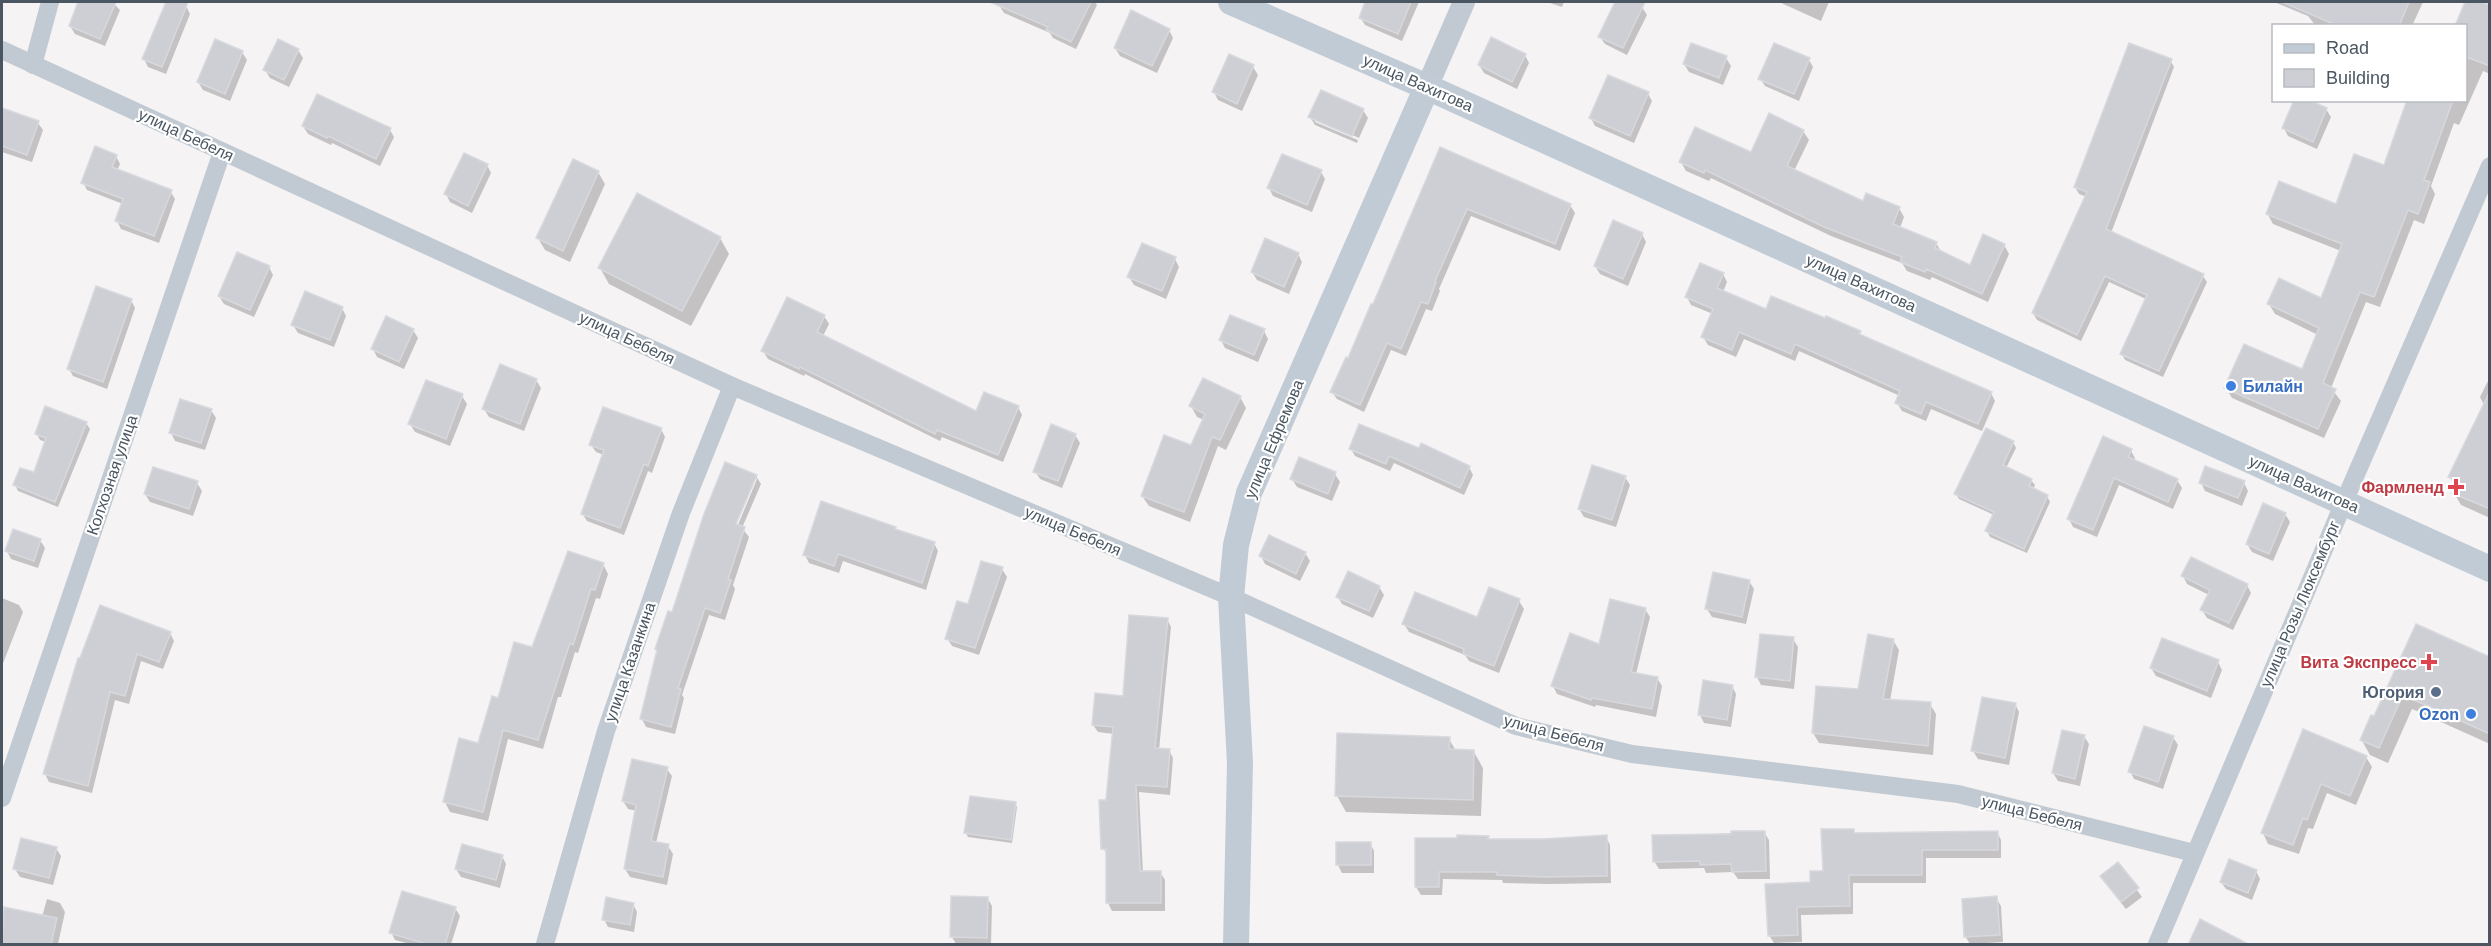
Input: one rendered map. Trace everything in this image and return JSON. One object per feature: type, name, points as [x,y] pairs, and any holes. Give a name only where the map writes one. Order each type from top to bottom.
[{"type":"main road","name":"улица Вахитова","points":[[1231,2],[1427,87],[2490,570]]},
{"type":"main road","name":"улица Ефремова","points":[[1236,945],[1240,763],[1231,597],[1236,545],[1249,493],[1427,87]]},
{"type":"street","points":[[33,65],[50,2]]},
{"type":"street","name":"улица Ефремова","points":[[1427,87],[1464,2]]},
{"type":"street","name":"улица Бебеля","points":[[2,50],[732,386],[1231,597],[1516,726],[1632,754],[1958,794],[2194,853]]},
{"type":"street","name":"Колхозная улица","points":[[2,798],[222,152]]},
{"type":"street","name":"улица Розы Люксембург","points":[[2157,945],[2344,502],[2490,166]]},
{"type":"street","name":"улица Казанкина","points":[[545,945],[606,731],[681,513],[732,386]]},
{"type":"building","points":[[78,2],[116,2],[100,39],[69,26]]},
{"type":"building","points":[[166,2],[188,2],[162,67],[142,59]]},
{"type":"building","points":[[990,2],[1091,2],[1071,42],[1046,30],[1048,27]]},
{"type":"building","points":[[1365,2],[1411,2],[1398,34],[1359,18]]},
{"type":"building","points":[[1615,2],[1645,2],[1623,48],[1598,37]]},
{"type":"building","points":[[2282,2],[2409,2],[2400,24],[2333,24]]},
{"type":"building","points":[[2465,2],[2490,5],[2490,66],[2467,57],[2467,24],[2456,24]]},
{"type":"building","points":[[1131,10],[1170,29],[1152,66],[1114,48]]},
{"type":"building","points":[[1491,37],[1526,54],[1512,82],[1478,65]]},
{"type":"building","points":[[215,39],[243,51],[225,94],[197,82]]},
{"type":"building","points":[[278,39],[299,49],[284,80],[263,70]]},
{"type":"building","points":[[1691,43],[1727,56],[1719,78],[1683,64]]},
{"type":"building","points":[[1774,43],[1810,58],[1794,94],[1758,79]]},
{"type":"building","points":[[2129,43],[2172,59],[2106,229],[2204,274],[2159,371],[2120,354],[2147,295],[2105,276],[2077,335],[2032,313],[2087,192],[2074,187]]},
{"type":"building","points":[[1229,54],[1254,65],[1237,104],[1212,92]]},
{"type":"building","points":[[1608,75],[1649,92],[1630,136],[1589,118]]},
{"type":"building","points":[[1321,90],[1364,109],[1352,136],[1308,117]]},
{"type":"building","points":[[317,94],[391,128],[376,159],[302,126]]},
{"type":"building","points":[[2293,102],[2314,102],[2327,108],[2313,142],[2282,128]]},
{"type":"building","points":[[2406,102],[2452,102],[2424,180],[2430,182],[2418,214],[2408,210],[2374,297],[2360,292],[2323,383],[2336,389],[2318,429],[2224,388],[2244,344],[2302,369],[2319,328],[2267,304],[2279,278],[2321,298],[2342,244],[2266,214],[2279,181],[2336,204],[2354,154],[2384,165]]},
{"type":"building","points":[[2,108],[39,121],[27,155],[2,146]]},
{"type":"building","points":[[1769,113],[1804,130],[1787,166],[1863,201],[1866,193],[1900,207],[1893,224],[1937,242],[1935,248],[1970,265],[1983,234],[2005,244],[1982,294],[1926,269],[1925,272],[1900,262],[1902,257],[1824,227],[1705,170],[1704,173],[1679,162],[1695,127],[1751,152]]},
{"type":"building","points":[[95,146],[117,155],[112,167],[172,190],[154,236],[115,221],[123,199],[81,183]]},
{"type":"building","points":[[1440,147],[1571,204],[1555,244],[1467,209],[1435,281],[1428,304],[1421,302],[1401,349],[1387,343],[1360,405],[1330,392],[1373,304]]},
{"type":"building","points":[[464,153],[488,164],[468,206],[444,194]]},
{"type":"building","points":[[1282,154],[1322,170],[1307,205],[1267,188]]},
{"type":"building","points":[[573,159],[599,171],[563,251],[536,238]]},
{"type":"building","points":[[637,193],[721,237],[682,311],[598,268]]},
{"type":"building","points":[[1613,220],[1643,233],[1623,279],[1594,266]]},
{"type":"building","points":[[1265,238],[1299,253],[1284,287],[1251,272]]},
{"type":"building","points":[[1142,243],[1176,257],[1162,291],[1127,277]]},
{"type":"building","points":[[237,252],[270,266],[250,310],[218,296]]},
{"type":"building","points":[[1700,263],[1724,273],[1717,288],[1766,309],[1771,296],[1825,318],[1826,316],[1861,331],[1859,334],[1992,392],[1978,424],[1926,402],[1921,414],[1895,403],[1900,391],[1795,344],[1791,354],[1739,332],[1732,350],[1701,337],[1713,309],[1685,297]]},
{"type":"building","points":[[96,286],[132,299],[103,382],[67,369]]},
{"type":"building","points":[[305,291],[343,307],[330,340],[291,325]]},
{"type":"building","points":[[787,297],[825,315],[817,332],[976,411],[984,392],[1019,406],[998,455],[937,430],[935,434],[800,367],[799,369],[761,351]]},
{"type":"building","points":[[1230,315],[1265,329],[1254,355],[1219,340]]},
{"type":"building","points":[[386,316],[414,329],[399,362],[371,349]]},
{"type":"building","points":[[500,364],[537,379],[520,424],[482,409]]},
{"type":"building","points":[[1203,378],[1241,396],[1220,440],[1212,437],[1184,512],[1141,496],[1164,435],[1191,445],[1205,414],[1189,406]]},
{"type":"building","points":[[426,380],[463,394],[446,439],[408,424]]},
{"type":"building","points":[[2490,391],[2490,509],[2452,493],[2458,481],[2448,477]]},
{"type":"building","points":[[180,399],[212,409],[201,443],[169,433]]},
{"type":"building","points":[[45,406],[87,422],[55,502],[13,485],[20,468],[34,472],[46,438],[35,434]]},
{"type":"building","points":[[603,407],[662,428],[648,466],[644,464],[620,528],[581,514],[604,450],[589,445]]},
{"type":"building","points":[[1051,424],[1076,434],[1058,481],[1033,472]]},
{"type":"building","points":[[1359,424],[1419,448],[1421,443],[1470,466],[1460,488],[1389,456],[1386,464],[1349,449]]},
{"type":"building","points":[[1986,428],[2014,441],[2003,465],[2032,479],[2029,486],[2048,495],[2024,549],[1985,531],[1994,512],[1954,494]]},
{"type":"building","points":[[2103,436],[2132,449],[2128,457],[2178,479],[2168,502],[2114,478],[2093,530],[2067,519]]},
{"type":"building","points":[[1299,457],[1336,472],[1328,494],[1290,479]]},
{"type":"building","points":[[725,462],[757,475],[736,524],[745,527],[728,579],[731,580],[720,613],[705,608],[678,688],[681,689],[671,727],[640,719],[657,650],[655,649],[668,611],[672,612],[704,514]]},
{"type":"building","points":[[1592,465],[1626,476],[1612,520],[1578,509]]},
{"type":"building","points":[[2205,466],[2245,481],[2238,498],[2199,483]]},
{"type":"building","points":[[153,467],[198,481],[189,509],[144,494]]},
{"type":"building","points":[[821,501],[935,542],[922,583],[838,554],[834,566],[803,555]]},
{"type":"building","points":[[2263,503],[2286,513],[2269,554],[2246,544]]},
{"type":"building","points":[[13,529],[41,539],[34,561],[5,551]]},
{"type":"building","points":[[1269,535],[1306,552],[1296,574],[1259,556]]},
{"type":"building","points":[[568,551],[604,563],[595,590],[591,589],[573,645],[570,643],[538,740],[503,730],[483,812],[443,802],[459,738],[478,743],[492,696],[498,698],[514,642],[532,647]]},
{"type":"building","points":[[2191,557],[2248,584],[2229,623],[2200,610],[2210,590],[2181,576]]},
{"type":"building","points":[[981,561],[1003,567],[975,648],[945,639],[957,601],[968,604]]},
{"type":"building","points":[[1348,571],[1380,586],[1369,611],[1336,597]]},
{"type":"building","points":[[1713,572],[1750,580],[1742,617],[1705,609]]},
{"type":"building","points":[[1489,587],[1520,599],[1494,666],[1463,654],[1464,649],[1402,624],[1415,592],[1477,617]]},
{"type":"building","points":[[1610,599],[1646,608],[1631,672],[1658,677],[1652,709],[1592,698],[1591,700],[1551,686],[1570,633],[1599,644]]},
{"type":"building","points":[[100,605],[171,632],[159,662],[137,654],[125,696],[110,692],[88,786],[43,774],[78,658],[80,658]]},
{"type":"building","points":[[1129,615],[1168,618],[1155,748],[1170,749],[1167,787],[1136,785],[1140,871],[1161,871],[1161,903],[1106,903],[1106,849],[1101,849],[1099,800],[1106,800],[1113,727],[1092,725],[1095,693],[1123,696]]},
{"type":"building","points":[[2416,624],[2490,657],[2490,734],[2403,695],[2379,748],[2360,740],[2371,715],[2374,716]]},
{"type":"building","points":[[1760,634],[1794,637],[1790,681],[1755,677]]},
{"type":"building","points":[[1868,634],[1894,639],[1883,699],[1931,702],[1928,746],[1812,733],[1816,686],[1858,689]]},
{"type":"building","points":[[2162,638],[2219,660],[2207,691],[2150,668]]},
{"type":"building","points":[[1703,680],[1733,685],[1727,720],[1698,715]]},
{"type":"building","points":[[1982,697],[2016,703],[2005,758],[1971,751]]},
{"type":"building","points":[[2144,726],[2174,736],[2158,782],[2128,772]]},
{"type":"building","points":[[2303,729],[2367,756],[2350,796],[2321,784],[2307,820],[2303,818],[2293,845],[2261,833]]},
{"type":"building","points":[[2062,730],[2085,735],[2075,779],[2052,773]]},
{"type":"building","points":[[1337,733],[1450,737],[1449,749],[1474,750],[1473,800],[1335,796]]},
{"type":"building","points":[[632,759],[668,767],[651,841],[669,844],[663,877],[624,869],[636,805],[622,801]]},
{"type":"building","points":[[970,796],[1016,802],[1011,840],[964,833]]},
{"type":"building","points":[[1821,829],[1854,829],[1854,833],[1998,831],[1998,850],[1922,850],[1922,875],[1849,875],[1850,906],[1797,907],[1798,935],[1768,936],[1765,884],[1810,882],[1810,871],[1823,871]]},
{"type":"building","points":[[1731,831],[1765,831],[1766,871],[1732,872],[1731,864],[1700,865],[1700,861],[1653,862],[1652,835],[1731,834]]},
{"type":"building","points":[[1457,835],[1489,836],[1488,839],[1543,839],[1607,835],[1607,876],[1545,877],[1497,875],[1497,872],[1439,872],[1439,887],[1415,887],[1415,838],[1457,838]]},
{"type":"building","points":[[21,838],[57,847],[49,878],[13,869]]},
{"type":"building","points":[[1336,842],[1371,842],[1371,865],[1336,865]]},
{"type":"building","points":[[462,844],[503,855],[496,880],[455,869]]},
{"type":"building","points":[[2229,859],[2257,870],[2248,893],[2220,882]]},
{"type":"building","points":[[2118,862],[2139,888],[2121,902],[2100,876]]},
{"type":"building","points":[[402,891],[456,907],[445,945],[430,945],[389,933]]},
{"type":"building","points":[[951,896],[988,897],[987,938],[950,937]]},
{"type":"building","points":[[1997,896],[2000,935],[1964,937],[1962,899]]},
{"type":"building","points":[[606,897],[634,903],[630,925],[602,920]]},
{"type":"building","points":[[4,907],[57,918],[51,945],[2,945]]},
{"type":"building","points":[[2200,919],[2250,945],[2188,945]]},
{"type":"place","name":"Билайн","points":[[2231,386]]},
{"type":"place","name":"Фармленд","points":[[2456,487]]},
{"type":"place","name":"Вита Экспресс","points":[[2429,662]]},
{"type":"place","name":"Югория","points":[[2436,692]]},
{"type":"place","name":"Ozon","points":[[2471,714]]}]
